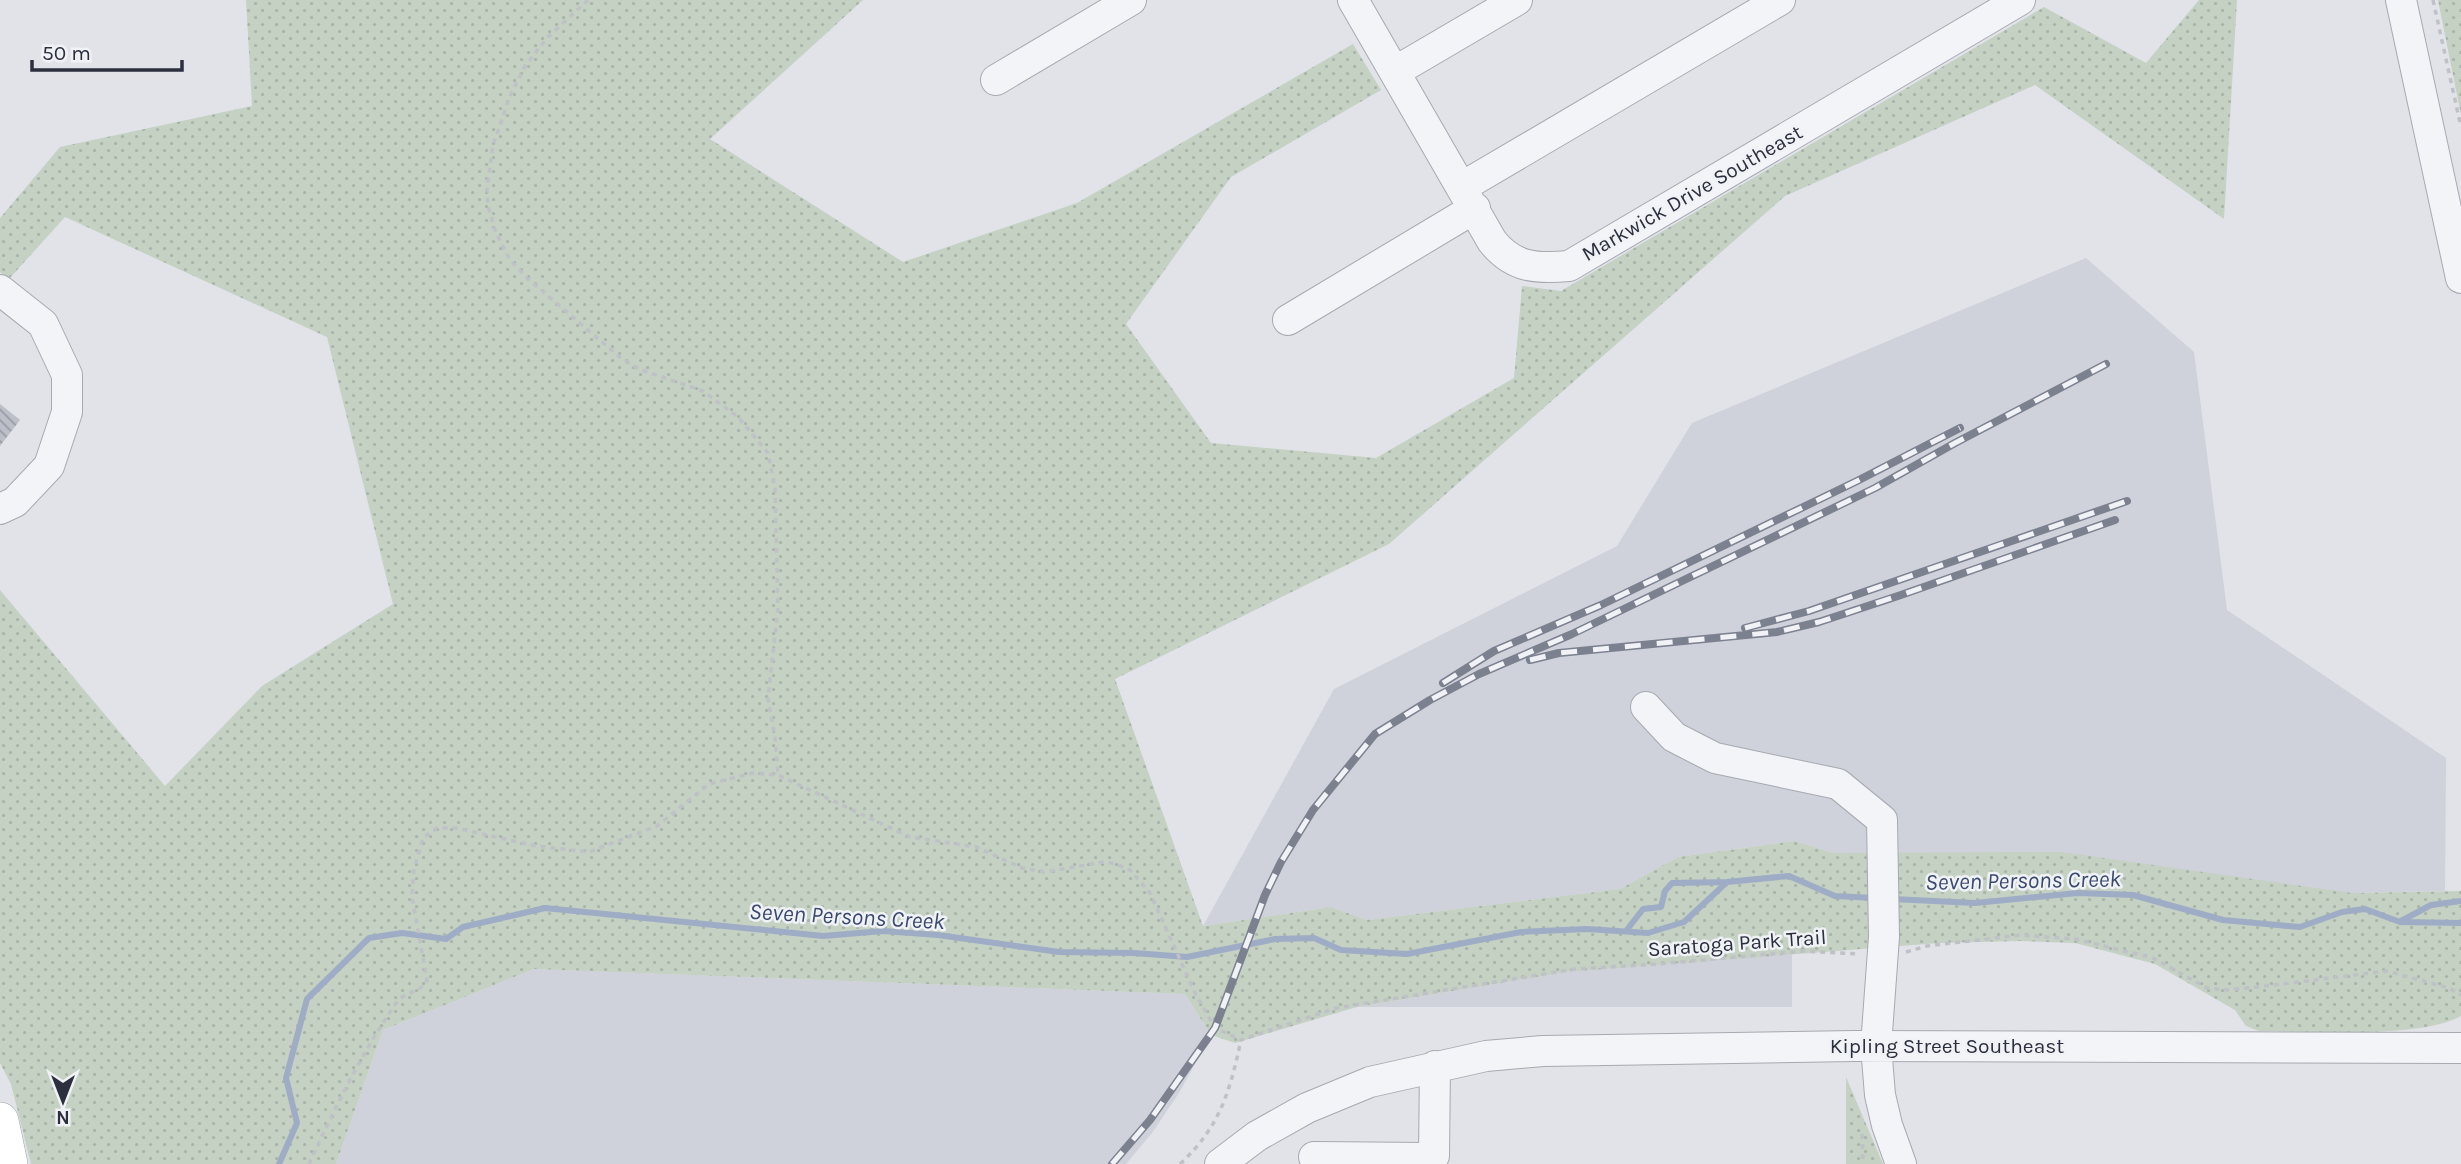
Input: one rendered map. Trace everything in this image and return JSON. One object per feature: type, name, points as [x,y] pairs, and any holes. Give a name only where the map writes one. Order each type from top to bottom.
[{"type":"main road","points":[[1,1124],[9,1164]]},
{"type":"street","name":"Markwick Drive Southeast","points":[[1353,0],[1492,241],[1503,255],[1516,262],[1539,267],[1569,266],[2020,0]]},
{"type":"street","points":[[1287,320],[1469,198],[1780,0]]},
{"type":"street","points":[[2401,0],[2461,278]]},
{"type":"street","points":[[1395,71],[1515,1]]},
{"type":"street","points":[[996,80],[1123,2]]},
{"type":"street","points":[[0,290],[43,324],[67,375],[67,412],[49,466],[15,502],[0,509]]},
{"type":"street","points":[[1646,707],[1674,737],[1715,758],[1838,784],[1882,820],[1884,946],[1876,1046],[1880,1095],[1886,1125],[1901,1164]]},
{"type":"street","points":[[2381,1048],[2435,1038],[2461,1029]]},
{"type":"street","name":"Kipling Street Southeast","points":[[1220,1164],[1257,1136],[1307,1108],[1370,1082],[1486,1056],[1543,1051],[1876,1046],[2461,1048]]},
{"type":"street","points":[[1314,1157],[1434,1156],[1435,1066]]},
{"type":"path","points":[[588,0],[535,51],[510,96],[489,158],[486,188],[488,206],[496,233],[510,260],[527,278],[601,343],[639,369],[703,391],[724,405],[752,431],[768,453],[775,488],[778,609],[768,698],[778,775]]},
{"type":"path","points":[[2433,0],[2461,127]]},
{"type":"path","points":[[309,1164],[343,1092],[387,1017],[400,998],[424,987],[427,980],[412,897],[414,869],[423,838],[437,828],[456,828],[536,846],[589,852],[657,826],[709,784],[752,773],[778,775],[910,837],[976,847],[1033,871],[1045,872],[1104,862],[1129,870],[1150,893],[1196,995],[1215,1028],[1241,1040],[1228,1091],[1213,1127],[1180,1164]]},
{"type":"path","name":"Saratoga Park Trail","points":[[1241,1040],[1336,1007],[1575,969],[1884,946],[1909,951],[1927,946],[2020,935],[2075,939],[2153,958],[2207,988],[2227,990],[2387,971],[2449,988],[2461,995]]},
{"type":"shaded area","points":[[2086,258],[2194,352],[2227,610],[2446,758],[2445,891],[2352,893],[1833,853],[1795,841],[1678,857],[1620,889],[1367,920],[1331,907],[1203,926],[1334,689],[1617,546],[1692,423]]},
{"type":"shaded area","points":[[1792,954],[1792,1007],[1357,1007],[1567,972]]},
{"type":"shaded area","points":[[534,969],[1185,994],[1211,1035],[1179,1093],[1152,1133],[1126,1164],[336,1164],[383,1030]]},
{"type":"green space","points":[[246,0],[863,0],[710,139],[903,262],[1077,203],[1353,44],[1381,90],[1231,177],[1126,324],[1211,443],[1376,458],[1514,378],[1522,286],[1561,291],[2044,7],[2146,63],[2199,0],[2237,0],[2224,219],[2035,85],[1785,196],[1389,544],[1115,679],[1203,926],[1331,907],[1367,920],[1620,889],[1678,857],[1795,841],[1833,853],[2061,852],[2352,893],[2461,891],[2461,1016],[2443,1023],[2392,1031],[2259,1031],[2246,1026],[2235,1010],[2155,964],[2075,943],[2020,941],[1939,943],[1567,972],[1357,1007],[1235,1043],[1211,1035],[1185,994],[534,969],[383,1030],[336,1164],[31,1164],[11,1084],[0,1063],[0,590],[165,786],[262,686],[393,604],[327,337],[65,217],[9,279],[0,272],[0,218],[60,147],[252,106]]},
{"type":"green space","points":[[2438,0],[2461,0],[2461,115]]},
{"type":"green space","points":[[1846,1077],[1883,1164],[1846,1164]]},
{"type":"building","points":[[0,404],[20,420],[0,446]]},
{"type":"waterway","name":"Seven Persons Creek","points":[[279,1164],[297,1123],[286,1078],[307,999],[369,938],[402,933],[446,939],[463,927],[545,908],[823,936],[883,931],[938,935],[1059,952],[1187,957],[1275,939],[1314,938],[1341,950],[1407,954],[1521,932],[1587,929],[1648,933],[1684,922],[1727,882],[1789,876],[1835,896],[1874,898]]},
{"type":"waterway","name":"Seven Persons Creek","points":[[1626,931],[1643,909],[1661,907],[1665,891],[1672,883],[1727,882]]},
{"type":"waterway","name":"Seven Persons Creek","points":[[1892,899],[1975,903],[2078,893],[2133,895],[2223,920],[2300,927],[2342,912],[2365,909],[2400,922],[2461,923]]},
{"type":"waterway","name":"Seven Persons Creek","points":[[2401,921],[2431,905],[2461,901]]},
{"type":"railway","points":[[1112,1164],[1150,1120],[1215,1028],[1265,895],[1281,862],[1313,810],[1375,734],[1479,674],[1572,634],[1875,488],[2106,364]]},
{"type":"railway","points":[[1443,683],[1494,651],[1601,605],[1960,428]]},
{"type":"railway","points":[[1745,628],[1809,611],[2127,501]]},
{"type":"railway","points":[[1530,660],[1559,653],[1777,632],[1819,622],[2115,520]]}]
